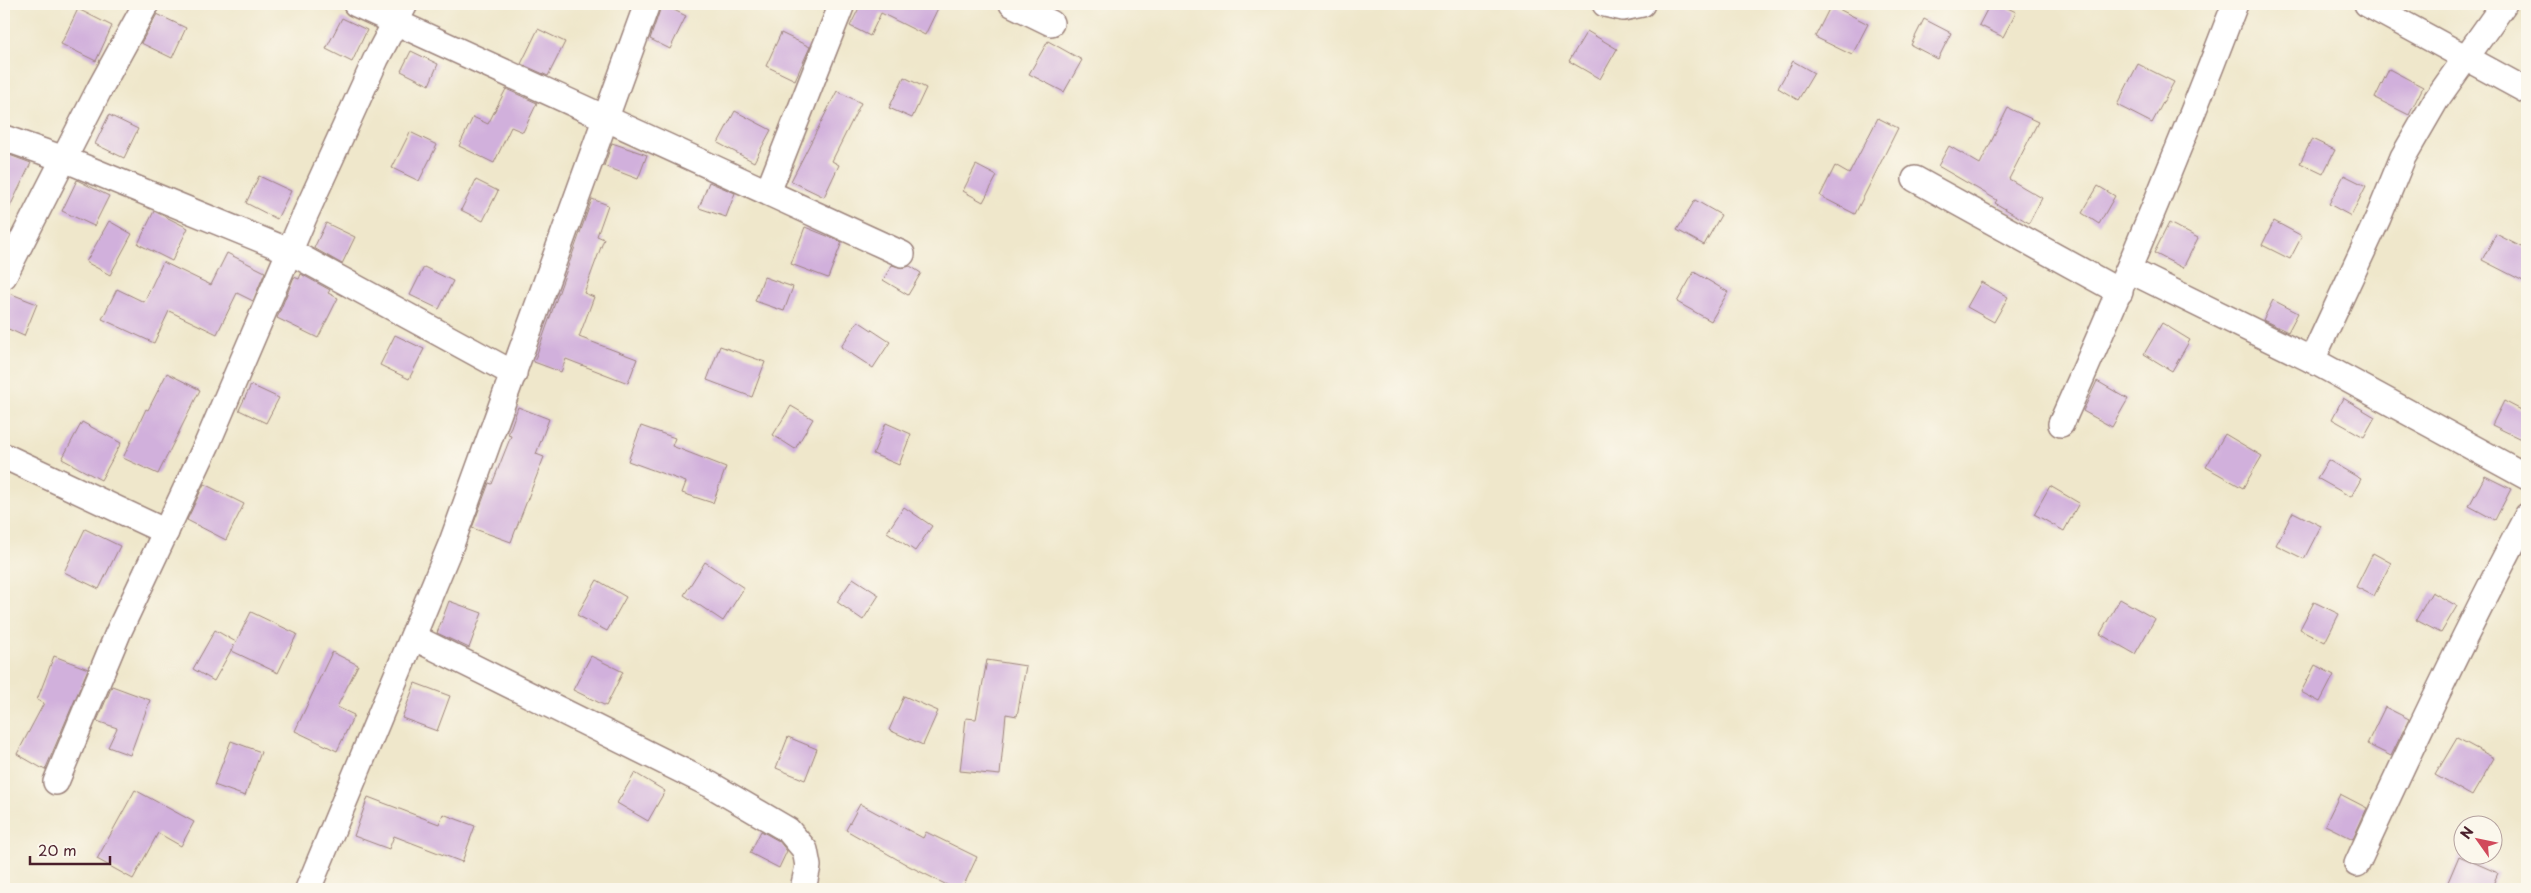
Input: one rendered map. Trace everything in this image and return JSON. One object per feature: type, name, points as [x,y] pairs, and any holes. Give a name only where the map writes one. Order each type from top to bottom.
[{"type":"street","points":[[4,276],[146,4]]},
{"type":"street","points":[[356,4],[401,12],[606,117],[902,254]]},
{"type":"street","points":[[308,889],[452,542],[647,4]]},
{"type":"street","points":[[768,192],[842,4]]},
{"type":"street","points":[[1012,4],[1051,24]]},
{"type":"street","points":[[1605,4],[1623,8],[1642,4]]},
{"type":"street","points":[[2061,424],[2125,281],[2183,140],[2235,4]]},
{"type":"street","points":[[2366,4],[2527,91]]},
{"type":"street","points":[[2312,360],[2378,218],[2403,157],[2436,100],[2504,4]]},
{"type":"street","points":[[56,782],[118,633],[207,444],[289,252],[376,59],[401,12]]},
{"type":"street","points":[[4,138],[64,159],[289,252],[514,374]]},
{"type":"street","points":[[1915,179],[2125,281],[2312,360],[2527,477]]},
{"type":"street","points":[[4,456],[166,532]]},
{"type":"street","points":[[2358,864],[2410,747],[2473,617],[2527,516]]},
{"type":"street","points":[[413,636],[711,785],[788,830],[805,850],[808,866],[802,889]]},
{"type":"building","points":[[662,4],[686,16],[670,49],[650,39]]},
{"type":"building","points":[[861,4],[940,4],[925,35],[881,13],[870,36],[850,26]]},
{"type":"building","points":[[1990,4],[1999,4],[2016,12],[2003,37],[1979,25]]},
{"type":"building","points":[[1831,5],[1868,24],[1852,55],[1815,37]]},
{"type":"building","points":[[78,9],[112,26],[96,61],[61,44]]},
{"type":"building","points":[[157,14],[186,28],[172,58],[141,43]]},
{"type":"building","points":[[342,18],[367,30],[352,62],[326,49]]},
{"type":"building","points":[[1924,19],[1951,33],[1938,59],[1911,45]]},
{"type":"building","points":[[538,29],[565,42],[548,76],[521,64]]},
{"type":"building","points":[[1587,31],[1617,49],[1600,79],[1569,61]]},
{"type":"building","points":[[781,33],[810,47],[795,80],[766,66]]},
{"type":"building","points":[[1048,41],[1082,60],[1064,92],[1029,74]]},
{"type":"building","points":[[411,51],[438,64],[429,85],[401,71]]},
{"type":"building","points":[[1793,61],[1814,73],[1798,100],[1778,88]]},
{"type":"building","points":[[2138,64],[2174,82],[2152,123],[2117,105]]},
{"type":"building","points":[[2389,69],[2423,87],[2409,115],[2375,98]]},
{"type":"building","points":[[904,77],[926,88],[912,118],[889,108]]},
{"type":"building","points":[[506,89],[537,103],[523,132],[511,127],[494,163],[459,146],[473,117],[488,124]]},
{"type":"building","points":[[837,91],[861,103],[832,161],[839,165],[824,197],[791,181]]},
{"type":"building","points":[[2008,108],[2038,122],[2009,179],[2042,198],[2029,223],[1995,203],[1997,200],[1938,166],[1949,146],[1980,164]]},
{"type":"building","points":[[735,111],[771,130],[754,162],[718,143]]},
{"type":"building","points":[[109,115],[138,129],[124,158],[95,144]]},
{"type":"building","points":[[1878,118],[1898,128],[1855,214],[1820,196],[1835,166],[1849,174]]},
{"type":"building","points":[[410,132],[437,145],[419,181],[392,168]]},
{"type":"building","points":[[2312,139],[2335,150],[2323,174],[2300,163]]},
{"type":"building","points":[[612,143],[647,155],[638,179],[604,166]]},
{"type":"building","points":[[4,153],[31,163],[4,219]]},
{"type":"building","points":[[976,165],[997,176],[983,202],[963,191]]},
{"type":"building","points":[[2344,175],[2366,186],[2351,216],[2329,204]]},
{"type":"building","points":[[259,176],[291,191],[277,219],[246,203]]},
{"type":"building","points":[[77,180],[109,196],[94,226],[62,211]]},
{"type":"building","points":[[476,180],[498,191],[483,221],[461,210]]},
{"type":"building","points":[[709,182],[735,193],[726,217],[699,208]]},
{"type":"building","points":[[2098,186],[2115,196],[2099,224],[2082,213]]},
{"type":"building","points":[[592,199],[608,205],[597,236],[604,239],[584,293],[594,297],[579,337],[637,359],[628,383],[566,359],[561,372],[534,362]]},
{"type":"building","points":[[1695,200],[1721,215],[1704,245],[1677,230]]},
{"type":"building","points":[[154,211],[188,228],[172,261],[138,244]]},
{"type":"building","points":[[109,221],[132,234],[110,275],[86,262]]},
{"type":"building","points":[[2274,221],[2302,236],[2290,259],[2262,245]]},
{"type":"building","points":[[326,223],[355,237],[342,264],[314,248]]},
{"type":"building","points":[[2169,223],[2198,238],[2183,268],[2154,253]]},
{"type":"building","points":[[805,227],[842,242],[828,278],[791,264]]},
{"type":"building","points":[[2496,234],[2527,250],[2527,283],[2482,260]]},
{"type":"building","points":[[227,253],[265,272],[253,301],[237,293],[217,334],[169,311],[154,343],[102,319],[117,289],[144,302],[163,262],[211,285]]},
{"type":"building","points":[[892,265],[903,268],[910,266],[921,273],[908,295],[883,280]]},
{"type":"building","points":[[424,267],[453,281],[439,309],[410,295]]},
{"type":"building","points":[[1694,272],[1728,292],[1711,321],[1677,302]]},
{"type":"building","points":[[301,274],[330,290],[328,293],[338,298],[318,338],[277,318],[294,277],[299,279]]},
{"type":"building","points":[[764,277],[793,287],[784,311],[755,301]]},
{"type":"building","points":[[1981,282],[2008,297],[1994,322],[1967,307]]},
{"type":"building","points":[[9,293],[37,304],[24,336],[4,327],[4,305]]},
{"type":"building","points":[[2273,300],[2298,313],[2288,332],[2263,320]]},
{"type":"building","points":[[858,321],[890,342],[873,368],[841,347]]},
{"type":"building","points":[[2162,323],[2190,340],[2172,371],[2144,354]]},
{"type":"building","points":[[395,335],[424,349],[409,379],[380,365]]},
{"type":"building","points":[[720,346],[765,362],[752,397],[707,380]]},
{"type":"building","points":[[167,373],[200,390],[158,474],[123,458],[146,409],[148,410]]},
{"type":"building","points":[[2097,381],[2128,399],[2112,427],[2083,411]]},
{"type":"building","points":[[251,385],[279,398],[266,423],[239,410]]},
{"type":"building","points":[[2343,398],[2375,417],[2364,437],[2332,419]]},
{"type":"building","points":[[2504,401],[2527,413],[2527,442],[2492,425]]},
{"type":"building","points":[[791,406],[813,419],[795,449],[773,435]]},
{"type":"building","points":[[518,407],[549,419],[536,454],[544,457],[511,542],[472,528],[489,483],[492,484],[511,436],[508,435]]},
{"type":"building","points":[[82,422],[121,443],[101,480],[62,459]]},
{"type":"building","points":[[886,423],[911,434],[899,465],[873,454]]},
{"type":"building","points":[[641,426],[675,438],[672,446],[726,467],[713,503],[682,493],[686,482],[628,461]]},
{"type":"building","points":[[2225,434],[2262,456],[2243,488],[2206,467]]},
{"type":"building","points":[[2328,460],[2361,479],[2351,497],[2317,478]]},
{"type":"building","points":[[2485,476],[2511,489],[2495,520],[2469,506]]},
{"type":"building","points":[[204,484],[244,504],[226,540],[187,520]]},
{"type":"building","points":[[2050,486],[2079,503],[2064,531],[2034,514]]},
{"type":"building","points":[[904,507],[932,526],[915,551],[887,532]]},
{"type":"building","points":[[2293,512],[2321,526],[2304,559],[2276,545]]},
{"type":"building","points":[[85,529],[120,546],[99,589],[64,572]]},
{"type":"building","points":[[2373,553],[2391,563],[2374,596],[2356,587]]},
{"type":"building","points":[[705,562],[744,588],[723,621],[684,595]]},
{"type":"building","points":[[853,578],[879,595],[863,620],[837,602]]},
{"type":"building","points":[[597,580],[626,597],[607,631],[577,615]]},
{"type":"building","points":[[2432,592],[2457,606],[2441,633],[2416,620]]},
{"type":"building","points":[[2120,599],[2155,619],[2135,654],[2100,634]]},
{"type":"building","points":[[449,601],[482,613],[469,648],[437,633]]},
{"type":"building","points":[[2314,602],[2339,614],[2325,642],[2300,629]]},
{"type":"building","points":[[251,612],[297,634],[278,673],[232,651],[234,645],[214,681],[193,669],[215,630],[236,642]]},
{"type":"building","points":[[332,652],[358,665],[337,707],[354,715],[337,751],[295,731]]},
{"type":"building","points":[[54,656],[88,669],[45,770],[17,754],[44,703],[37,700]]},
{"type":"building","points":[[591,656],[623,672],[606,706],[573,690]]},
{"type":"building","points":[[987,660],[1026,666],[1017,716],[1006,714],[1000,775],[960,771],[966,718],[976,719]]},
{"type":"building","points":[[2315,665],[2334,675],[2320,702],[2301,692]]},
{"type":"building","points":[[415,683],[450,696],[437,731],[402,718]]},
{"type":"building","points":[[112,686],[150,700],[130,755],[108,747],[117,728],[97,721]]},
{"type":"building","points":[[904,696],[938,711],[923,745],[889,730]]},
{"type":"building","points":[[2385,707],[2409,719],[2391,756],[2367,744]]},
{"type":"building","points":[[788,737],[817,749],[805,780],[776,768]]},
{"type":"building","points":[[2457,738],[2494,758],[2472,796],[2435,775]]},
{"type":"building","points":[[231,741],[261,752],[245,796],[214,785]]},
{"type":"building","points":[[635,773],[665,791],[648,821],[617,803]]},
{"type":"building","points":[[135,790],[194,822],[181,846],[158,833],[133,879],[97,859]]},
{"type":"building","points":[[2340,794],[2367,808],[2353,839],[2325,825]]},
{"type":"building","points":[[368,797],[439,824],[443,814],[475,826],[462,862],[394,836],[389,849],[354,836]]},
{"type":"building","points":[[860,804],[923,838],[926,832],[977,857],[962,889],[955,889],[909,866],[846,830]]},
{"type":"building","points":[[761,831],[779,841],[787,851],[779,868],[750,853]]},
{"type":"building","points":[[2455,866],[2482,866],[2498,873],[2491,889],[2445,889]]}]
